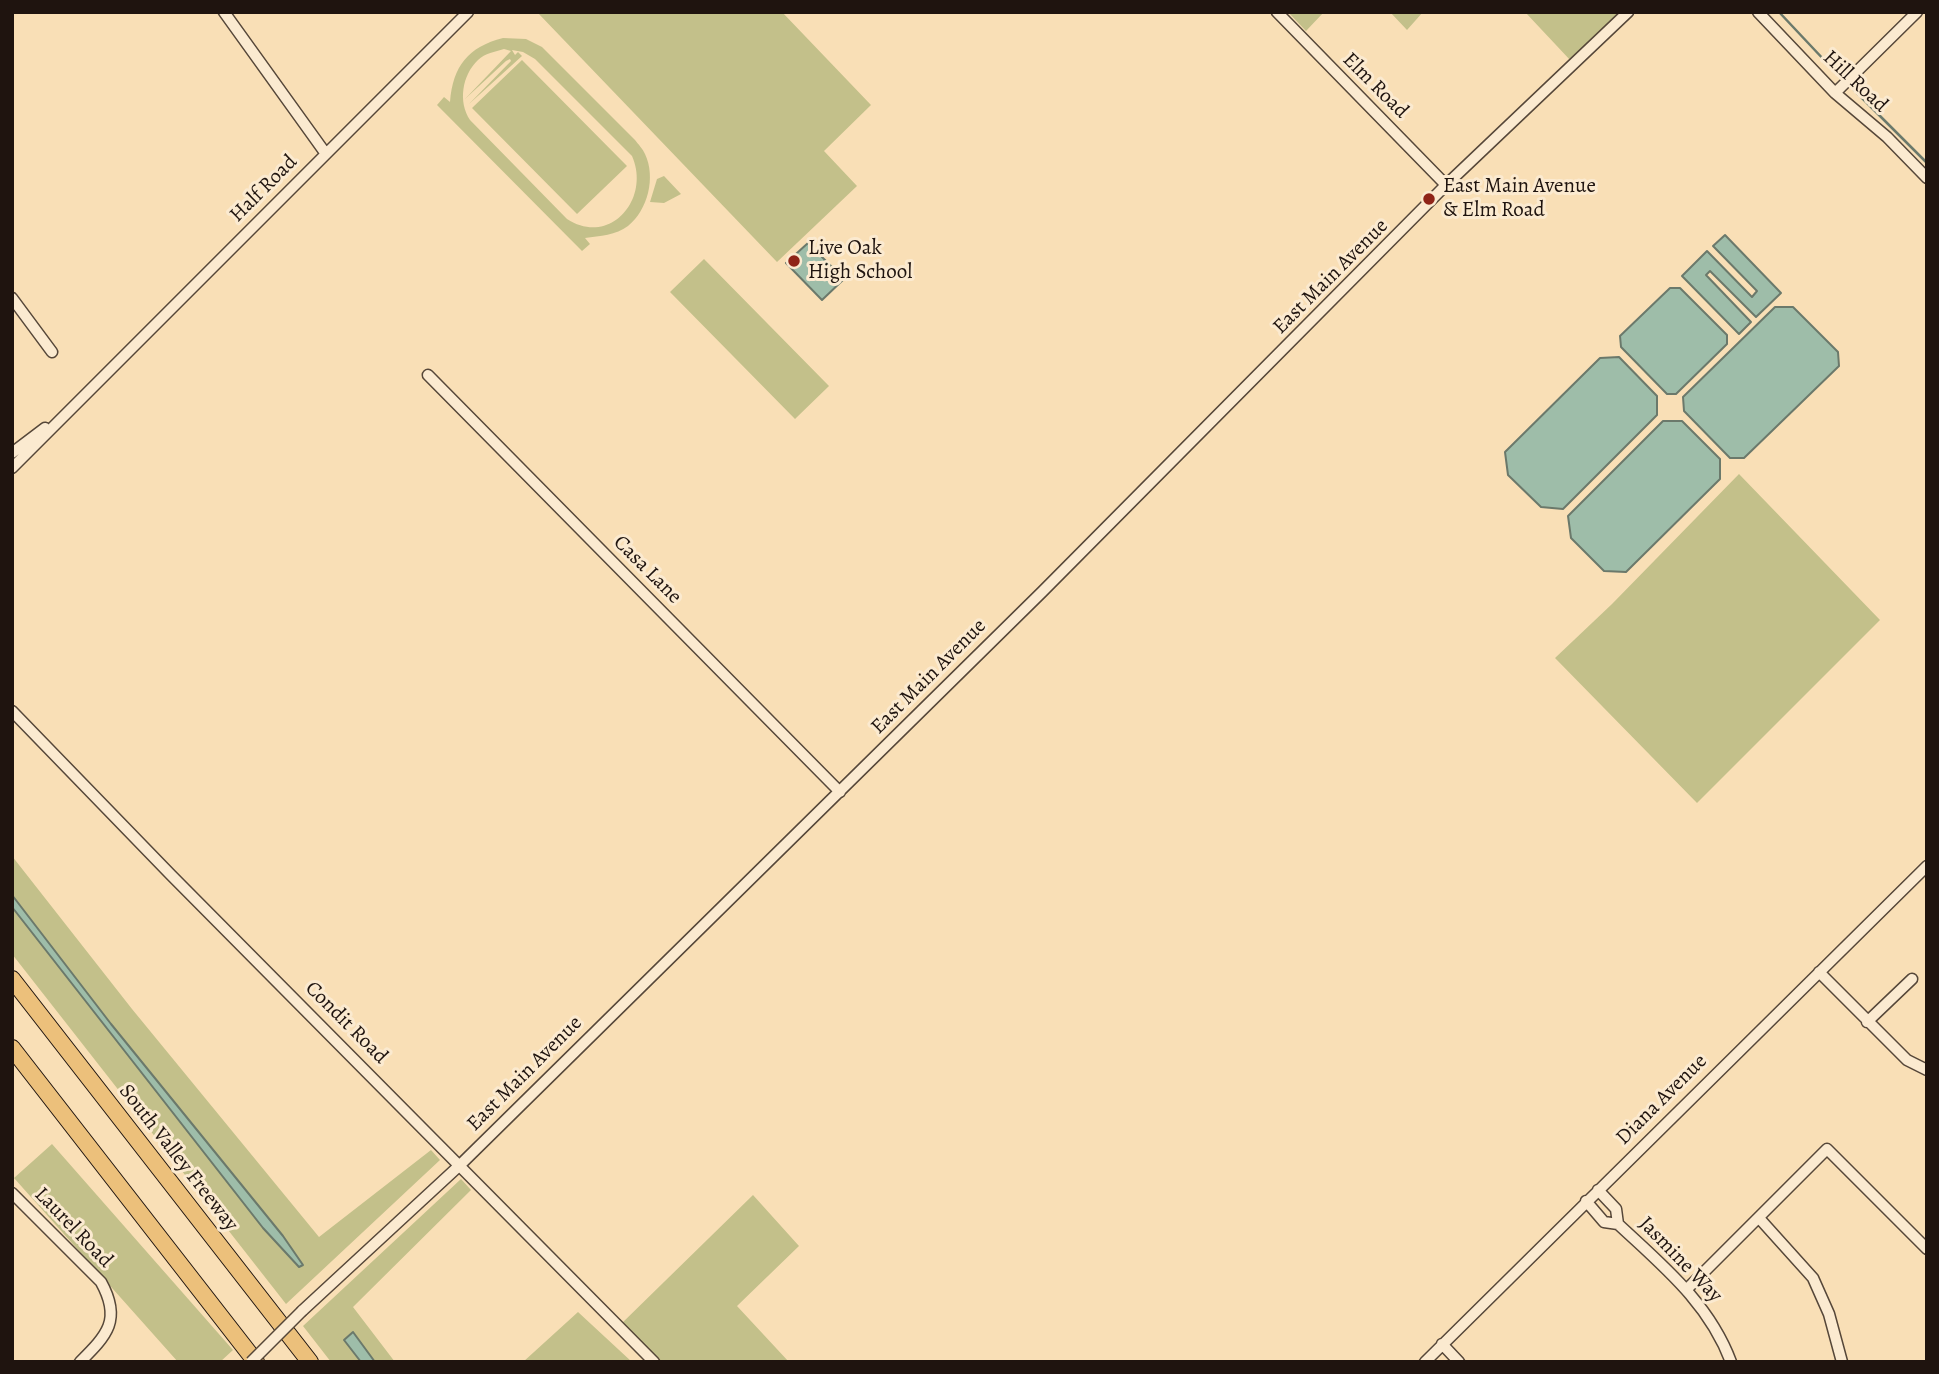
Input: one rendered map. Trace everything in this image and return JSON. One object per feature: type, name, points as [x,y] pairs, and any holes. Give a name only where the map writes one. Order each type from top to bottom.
[{"type":"highway","name":"South Valley Freeway","points":[[12,979],[310,1362]]},
{"type":"highway","points":[[12,1048],[254,1362]]},
{"type":"street","points":[[224,12],[326,154]]},
{"type":"street","name":"Half Road","points":[[12,468],[468,12]]},
{"type":"street","name":"Elm Road","points":[[1277,12],[1446,186]]},
{"type":"street","name":"East Main Avenue","points":[[254,1362],[302,1311],[460,1165],[840,792],[1252,384],[1446,186],[1628,12]]},
{"type":"street","name":"Hill Road","points":[[1758,12],[1835,93],[1887,137],[1927,178]]},
{"type":"street","points":[[1835,93],[1917,12]]},
{"type":"street","points":[[12,298],[52,352]]},
{"type":"street","name":"Casa Lane","points":[[428,375],[840,792]]},
{"type":"street","name":"Half Road","points":[[12,453],[88,393]]},
{"type":"street","name":"Condit Road","points":[[12,711],[654,1362]]},
{"type":"street","name":"Diana Avenue","points":[[1424,1362],[1927,866]]},
{"type":"street","points":[[1819,972],[1907,1060],[1927,1070]]},
{"type":"street","points":[[1867,1022],[1912,979]]},
{"type":"street","points":[[1687,1289],[1827,1149],[1927,1249]]},
{"type":"street","name":"Jasmine Way","points":[[1598,1189],[1616,1209],[1618,1224]]},
{"type":"street","name":"Laurel Road","points":[[12,1193],[100,1282],[108,1295],[110,1325],[102,1339],[80,1362]]},
{"type":"street","name":"Jasmine Way","points":[[1586,1201],[1604,1222],[1618,1224],[1687,1289],[1714,1324],[1731,1362]]},
{"type":"street","points":[[1759,1218],[1813,1278],[1829,1314],[1842,1362]]},
{"type":"street","points":[[1442,1344],[1459,1362]]},
{"type":"shaded area","points":[[537,12],[782,12],[871,105],[824,151],[857,186],[777,262]]},
{"type":"shaded area","points":[[1288,12],[1324,12],[1306,31]]},
{"type":"shaded area","points":[[1390,12],[1423,12],[1407,30]]},
{"type":"shaded area","points":[[1525,12],[1621,12],[1571,61]]},
{"type":"shaded area","points":[[503,38],[526,39],[542,47],[642,148],[648,163],[650,183],[641,211],[628,226],[613,233],[585,238],[590,244],[582,251],[437,105],[444,97],[450,102],[455,78],[464,60],[491,42]],"holes":[[[504,49],[511,51],[465,99],[510,59],[469,104],[522,56],[518,52],[515,55],[512,50],[523,52],[535,59],[632,156],[636,188],[623,214],[611,223],[598,227],[583,226],[567,219],[470,120],[463,97],[468,73],[484,56]]]},
{"type":"shaded area","points":[[522,60],[627,166],[577,214],[472,108]]},
{"type":"shaded area","points":[[664,176],[681,194],[664,203],[650,202],[657,179]]},
{"type":"shaded area","points":[[1725,235],[1781,293],[1756,317],[1710,271],[1706,275],[1751,322],[1739,334],[1682,276],[1707,251],[1752,297],[1757,291],[1713,246]]},
{"type":"shaded area","points":[[808,243],[844,279],[822,300],[786,263]]},
{"type":"shaded area","points":[[704,259],[829,386],[795,419],[670,292]]},
{"type":"shaded area","points":[[1670,288],[1680,288],[1727,335],[1727,344],[1676,394],[1667,394],[1621,347],[1620,336]]},
{"type":"shaded area","points":[[1775,307],[1793,307],[1838,352],[1839,366],[1744,458],[1730,458],[1684,411],[1683,397]]},
{"type":"shaded area","points":[[1619,357],[1657,396],[1657,415],[1563,509],[1541,507],[1508,475],[1505,452],[1600,358]]},
{"type":"shaded area","points":[[1663,421],[1682,421],[1720,459],[1720,479],[1626,572],[1604,571],[1571,538],[1568,516]]},
{"type":"shaded area","points":[[1739,474],[1880,620],[1697,803],[1555,658],[1612,604]]},
{"type":"shaded area","points":[[12,856],[132,1009],[319,1237],[431,1150],[440,1160],[286,1304],[12,954]]},
{"type":"shaded area","points":[[12,895],[111,1024],[283,1236],[303,1265],[299,1267],[263,1228],[12,907]]},
{"type":"shaded area","points":[[52,1144],[233,1350],[220,1362],[178,1362],[14,1178]]},
{"type":"shaded area","points":[[461,1179],[471,1190],[353,1307],[395,1362],[331,1362],[303,1326]]},
{"type":"shaded area","points":[[753,1195],[799,1246],[737,1306],[789,1362],[656,1362],[620,1325]]},
{"type":"shaded area","points":[[578,1312],[632,1362],[523,1362]]},
{"type":"shaded area","points":[[353,1332],[375,1362],[361,1362],[344,1340]]},
{"type":"waterway","points":[[1779,12],[1842,79]]},
{"type":"waterway","points":[[1854,90],[1927,163]]},
{"type":"place","name":"East Main Avenue & Elm Road","points":[[1429,199]]},
{"type":"place","name":"Live Oak High School","points":[[794,261]]}]
